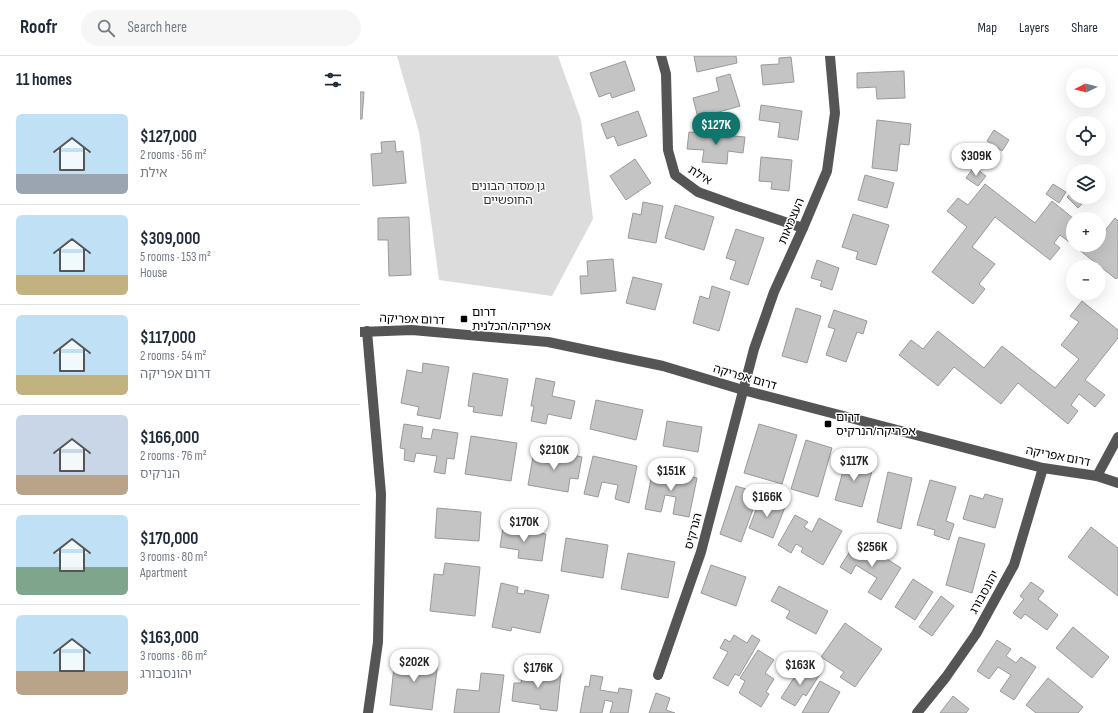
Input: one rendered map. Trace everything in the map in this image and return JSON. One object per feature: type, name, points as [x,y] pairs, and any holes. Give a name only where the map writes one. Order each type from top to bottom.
[{"type":"street","name":"אילת","points":[[661,56],[666,74],[668,150],[675,175],[698,192],[803,228]]},
{"type":"street","name":"העצמאות","points":[[743,390],[754,349],[774,292],[827,171],[835,113],[830,56]]},
{"type":"street","name":"דרום אפריקה","points":[[364,331],[412,330],[548,342],[663,366],[743,390],[1043,468],[1097,476],[1118,483]]},
{"type":"street","points":[[364,331],[381,494],[378,642],[368,713]]},
{"type":"street","name":"הנרקיס","points":[[658,675],[701,552],[743,390]]},
{"type":"street","points":[[1097,476],[1118,437]]},
{"type":"street","name":"יהונסבורג","points":[[917,713],[976,634],[1014,565],[1043,468]]},
{"type":"green space","name":"גן מסדר הבונים החופשיים","points":[[397,56],[558,56],[581,120],[593,219],[552,296],[439,280],[419,132]]},
{"type":"building","points":[[694,56],[736,56],[737,63],[697,72]]},
{"type":"building","points":[[791,57],[794,82],[763,85],[761,65],[779,64],[779,58]]},
{"type":"building","points":[[625,61],[635,90],[612,98],[610,93],[599,97],[590,73]]},
{"type":"building","points":[[904,71],[905,98],[877,99],[876,87],[857,88],[857,73]]},
{"type":"building","points":[[730,74],[740,106],[698,118],[693,98],[719,91],[716,78]]},
{"type":"building","points":[[360,92],[364,92],[362,119],[360,119]]},
{"type":"building","points":[[761,105],[802,111],[798,140],[778,137],[780,123],[759,120]]},
{"type":"building","points":[[638,111],[647,136],[618,146],[614,136],[607,139],[601,124]]},
{"type":"building","points":[[877,120],[911,124],[909,145],[900,144],[897,171],[872,168]]},
{"type":"building","points":[[994,130],[1009,140],[1002,151],[987,141]]},
{"type":"building","points":[[689,132],[745,137],[743,153],[728,151],[727,164],[702,162],[704,150],[687,149]]},
{"type":"building","points":[[395,141],[396,152],[403,151],[406,183],[373,186],[371,154],[382,153],[381,142]]},
{"type":"building","points":[[761,157],[792,160],[789,191],[771,189],[772,182],[759,181]]},
{"type":"building","points":[[635,159],[651,183],[626,200],[610,176]]},
{"type":"building","points":[[974,167],[986,176],[978,186],[966,178]]},
{"type":"building","points":[[865,175],[894,183],[887,208],[858,200]]},
{"type":"building","points":[[985,184],[1035,223],[1052,201],[1066,212],[1066,240],[1060,235],[1054,243],[1060,248],[1050,260],[995,217],[972,247],[995,264],[979,284],[985,289],[973,304],[932,272],[967,227],[947,211],[958,198],[968,205]]},
{"type":"building","points":[[1053,184],[1066,192],[1059,203],[1046,194]]},
{"type":"building","points":[[643,202],[663,206],[656,243],[628,238],[633,213],[641,215]]},
{"type":"building","points":[[1074,204],[1082,204],[1078,208]]},
{"type":"building","points":[[675,205],[714,217],[704,250],[665,238]]},
{"type":"building","points":[[853,214],[889,225],[876,265],[856,259],[858,252],[842,247]]},
{"type":"building","points":[[409,217],[411,275],[389,276],[388,240],[378,240],[378,218]]},
{"type":"building","points":[[1115,218],[1118,221],[1118,277],[1116,279],[1106,271],[1106,260],[1092,260],[1082,252],[1106,252],[1106,229]]},
{"type":"building","points":[[736,229],[764,238],[748,285],[730,279],[736,261],[726,258]]},
{"type":"building","points":[[613,259],[616,291],[581,294],[580,276],[588,276],[587,261]]},
{"type":"building","points":[[817,260],[839,268],[832,290],[820,286],[822,281],[811,278]]},
{"type":"building","points":[[633,277],[662,284],[655,310],[626,303]]},
{"type":"building","points":[[712,286],[730,292],[719,331],[693,323],[700,296],[709,299]]},
{"type":"building","points":[[1082,301],[1118,330],[1118,338],[1085,380],[1105,395],[1095,407],[1079,394],[1071,405],[1078,411],[1068,424],[1018,383],[1001,404],[954,367],[938,386],[899,355],[911,340],[923,349],[938,331],[984,368],[1002,346],[1055,388],[1079,359],[1061,345],[1079,322],[1070,316]]},
{"type":"building","points":[[796,308],[821,316],[807,363],[782,356]]},
{"type":"building","points":[[834,310],[867,321],[863,334],[857,332],[846,362],[826,355],[835,329],[828,327]]},
{"type":"building","points":[[423,363],[449,367],[440,419],[417,415],[419,407],[401,403],[407,370],[422,373]]},
{"type":"building","points":[[473,373],[508,379],[502,416],[473,412],[474,407],[468,406]]},
{"type":"building","points":[[536,378],[555,382],[552,396],[575,401],[571,419],[548,414],[546,424],[531,421],[534,406],[531,406]]},
{"type":"building","points":[[596,400],[643,410],[636,440],[590,429]]},
{"type":"building","points":[[667,421],[702,427],[698,452],[663,446]]},
{"type":"building","points":[[404,424],[423,427],[421,438],[431,439],[433,429],[458,433],[454,459],[447,458],[445,474],[434,472],[437,456],[416,453],[414,462],[404,460],[405,449],[400,448]]},
{"type":"building","points":[[759,424],[797,435],[782,484],[744,473]]},
{"type":"building","points":[[471,436],[517,443],[511,481],[465,474]]},
{"type":"building","points":[[806,440],[832,448],[818,497],[791,489]]},
{"type":"building","points":[[534,451],[562,456],[563,453],[582,457],[578,479],[570,478],[568,492],[528,485]]},
{"type":"building","points":[[593,456],[637,466],[629,503],[615,499],[618,485],[602,482],[598,497],[584,494]]},
{"type":"building","points":[[847,457],[874,464],[862,507],[835,500]]},
{"type":"building","points":[[653,469],[697,478],[689,517],[673,514],[676,497],[665,495],[661,512],[645,509]]},
{"type":"building","points":[[888,472],[912,478],[901,529],[877,522]]},
{"type":"building","points":[[930,480],[956,487],[946,521],[954,524],[949,540],[934,535],[935,530],[917,525]]},
{"type":"building","points":[[736,486],[759,493],[741,542],[720,534]]},
{"type":"building","points":[[985,494],[1003,499],[995,528],[963,519],[970,495],[983,499]]},
{"type":"building","points":[[761,497],[785,507],[773,538],[749,528]]},
{"type":"building","points":[[437,508],[481,512],[479,541],[435,538]]},
{"type":"building","points":[[795,515],[808,522],[804,527],[812,532],[819,518],[842,531],[823,565],[801,552],[803,548],[796,544],[791,553],[778,545]]},
{"type":"building","points":[[1091,527],[1118,548],[1118,596],[1068,557]]},
{"type":"building","points":[[503,528],[546,534],[542,561],[518,558],[519,550],[500,547]]},
{"type":"building","points":[[959,537],[985,544],[972,593],[946,585]]},
{"type":"building","points":[[566,538],[608,545],[603,578],[561,571]]},
{"type":"building","points":[[857,540],[901,568],[881,600],[868,592],[877,578],[856,565],[851,574],[840,567]]},
{"type":"building","points":[[628,553],[675,562],[668,598],[621,589]]},
{"type":"building","points":[[445,563],[480,567],[475,616],[430,611],[434,574],[443,575]]},
{"type":"building","points":[[711,565],[746,577],[736,606],[701,593]]},
{"type":"building","points":[[913,579],[933,592],[915,620],[895,607]]},
{"type":"building","points":[[1031,582],[1044,591],[1038,599],[1058,615],[1047,630],[1025,614],[1021,619],[1013,613],[1024,599],[1020,596]]},
{"type":"building","points":[[501,583],[518,587],[517,593],[524,594],[525,590],[549,595],[540,633],[512,627],[511,631],[492,627]]},
{"type":"building","points":[[779,586],[828,611],[816,634],[786,618],[790,611],[771,601]]},
{"type":"building","points":[[941,596],[954,606],[932,636],[919,627]]},
{"type":"building","points":[[845,623],[882,649],[855,687],[840,677],[844,672],[821,657]]},
{"type":"building","points":[[1073,627],[1109,657],[1092,678],[1056,648]]},
{"type":"building","points":[[734,635],[747,643],[752,635],[760,640],[739,676],[735,674],[728,686],[713,678],[728,652],[720,648],[725,639],[730,642]]},
{"type":"building","points":[[997,640],[1011,649],[1006,656],[1016,663],[1021,657],[1036,667],[1014,700],[1000,691],[1011,675],[998,667],[989,679],[977,671]]},
{"type":"building","points":[[758,650],[774,660],[765,673],[774,679],[766,692],[769,694],[761,707],[739,693],[745,681],[740,678]]},
{"type":"building","points":[[395,657],[438,662],[432,710],[390,705]]},
{"type":"building","points":[[523,668],[561,673],[557,711],[540,709],[540,705],[512,701],[514,683],[521,683]]},
{"type":"building","points":[[811,669],[820,674],[806,696],[803,694],[795,706],[781,698],[799,670],[807,674]]},
{"type":"building","points":[[481,673],[504,675],[499,713],[454,713],[457,689],[479,691]]},
{"type":"building","points":[[591,675],[603,677],[600,690],[618,693],[619,688],[632,690],[628,713],[610,713],[613,702],[605,700],[602,713],[580,713],[585,686],[589,687]]},
{"type":"building","points":[[1048,678],[1083,707],[1078,713],[1036,713],[1026,705]]},
{"type":"building","points":[[820,681],[840,692],[828,713],[802,713]]},
{"type":"building","points":[[656,693],[670,698],[666,710],[675,713],[649,713]]},
{"type":"building","points":[[953,696],[969,709],[966,713],[940,713]]},
{"type":"place","name":"דרום אפריקה/הכלנית","points":[[464,319]]},
{"type":"place","name":"דרום אפריקה/הנרקיס","points":[[828,424]]}]
